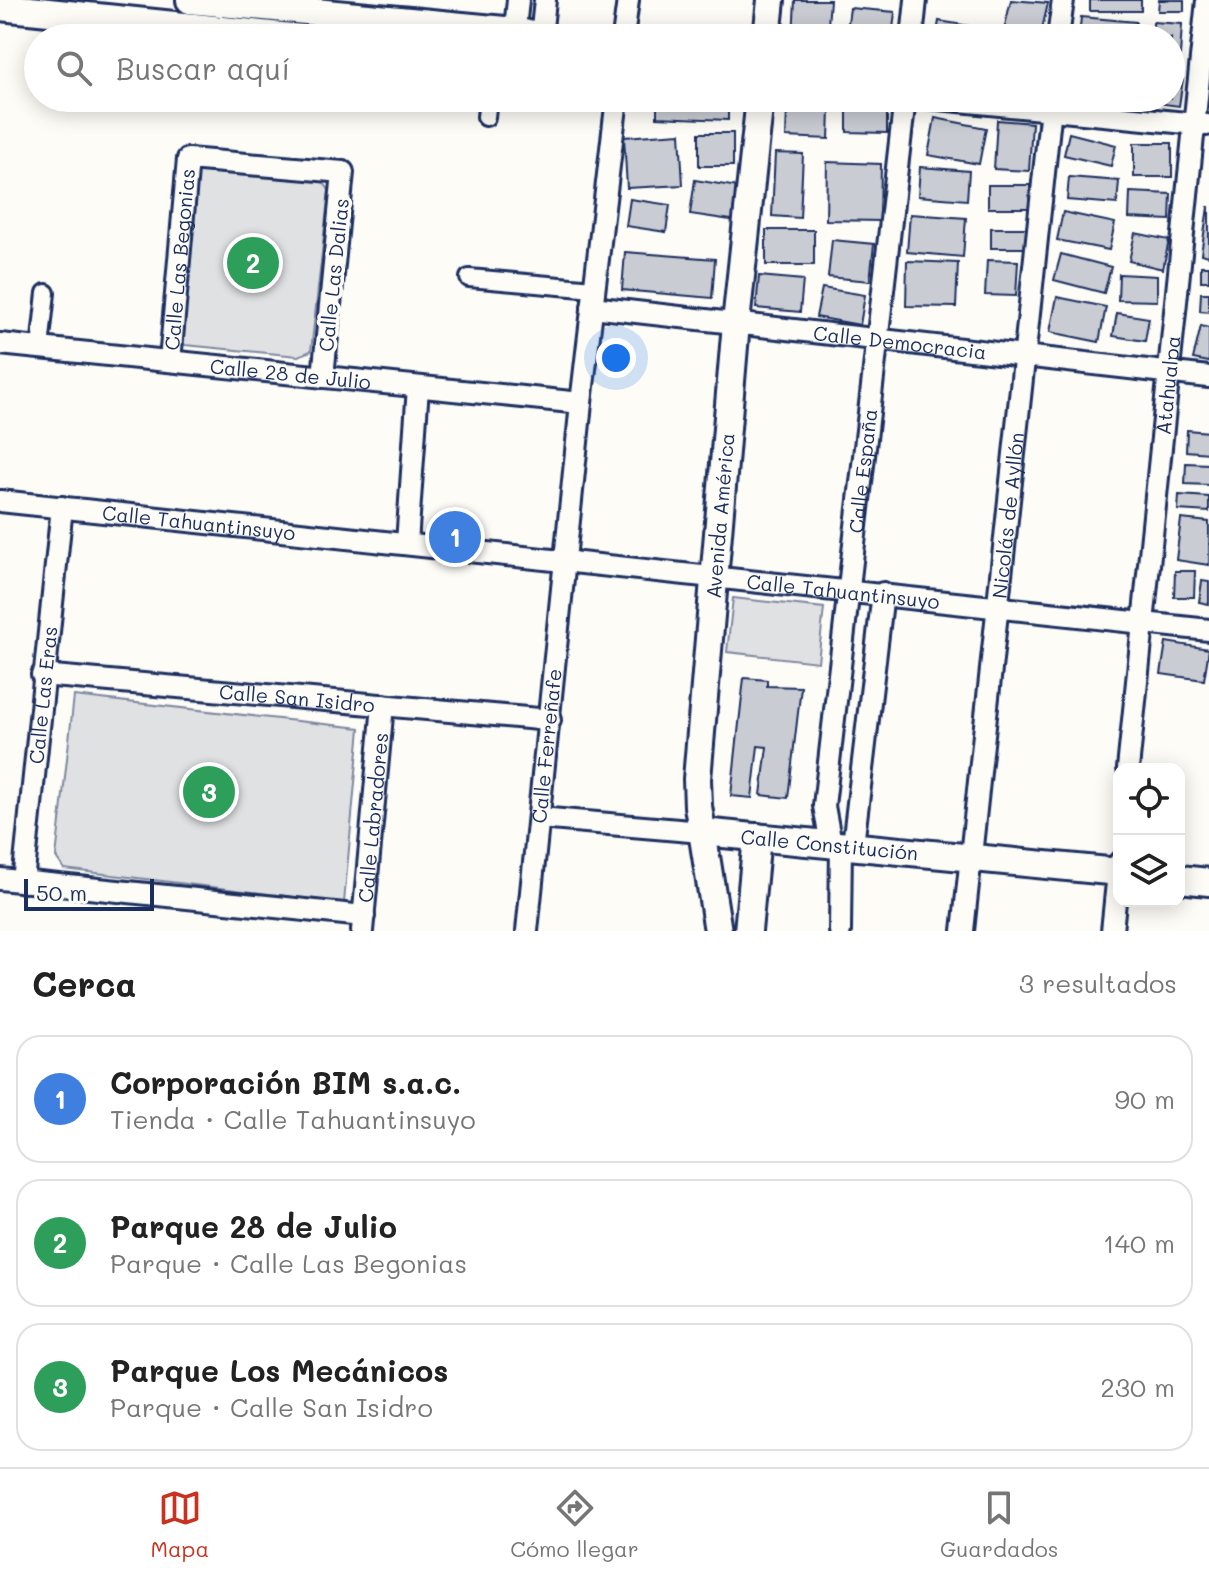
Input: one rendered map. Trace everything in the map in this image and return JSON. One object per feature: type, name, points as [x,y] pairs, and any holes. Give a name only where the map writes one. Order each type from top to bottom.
[{"type":"street","points":[[190,0],[412,24]]},
{"type":"street","points":[[515,24],[518,0]]},
{"type":"street","points":[[543,24],[545,0]]},
{"type":"street","points":[[625,24],[628,0]]},
{"type":"street","points":[[768,24],[771,0]]},
{"type":"street","points":[[913,24],[916,0]]},
{"type":"street","points":[[1060,24],[1063,0]]},
{"type":"street","name":"Atahualpa","points":[[1129,763],[1168,372],[1202,125],[1207,0]]},
{"type":"street","points":[[0,7],[165,24]]},
{"type":"street","points":[[486,117],[487,112]]},
{"type":"street","name":"Calle Ferreñafe","points":[[527,931],[581,403],[615,112]]},
{"type":"street","name":"Avenida América","points":[[718,931],[697,779],[736,323],[759,112]]},
{"type":"street","name":"Calle España","points":[[842,844],[824,806],[903,112]]},
{"type":"street","name":"Nicolás de Ayllón","points":[[963,931],[1050,112]]},
{"type":"street","points":[[1109,112],[1202,125]]},
{"type":"street","name":"Calle Las Dalias","points":[[188,159],[343,172],[323,377]]},
{"type":"street","name":"Calle Las Begonias","points":[[170,361],[188,159]]},
{"type":"street","points":[[469,278],[593,298]]},
{"type":"street","points":[[40,348],[46,293]]},
{"type":"street","name":"Calle Democracia","points":[[593,298],[736,323],[1209,377]]},
{"type":"street","name":"Calle 28 de Julio","points":[[0,344],[581,403]]},
{"type":"street","points":[[407,543],[418,387]]},
{"type":"street","name":"Calle Tahuantinsuyo","points":[[0,501],[851,589],[1209,630]]},
{"type":"street","name":"Calle Las Eras","points":[[23,882],[42,675],[62,507]]},
{"type":"street","name":"Calle España","points":[[840,931],[842,844],[883,593]]},
{"type":"street","name":"Calle San Isidro","points":[[42,675],[550,720]]},
{"type":"street","name":"Calle Labradores","points":[[363,924],[383,705]]},
{"type":"street","name":"Calle Constitución","points":[[539,818],[1113,871]]},
{"type":"street","points":[[748,931],[757,837]]},
{"type":"street","points":[[0,879],[363,924]]},
{"type":"street","points":[[1185,880],[1209,882]]},
{"type":"street","points":[[1112,931],[1114,907]]},
{"type":"shaded area","points":[[201,170],[321,179],[329,190],[311,351],[298,356],[185,345],[179,337],[194,179]]},
{"type":"shaded area","points":[[733,598],[824,608],[818,662],[727,652]]},
{"type":"shaded area","points":[[74,696],[360,728],[344,903],[64,869],[56,857]]},
{"type":"building","points":[[795,0],[830,0],[828,24],[794,24]]},
{"type":"building","points":[[1011,0],[1048,3],[1043,24],[1005,24]]},
{"type":"building","points":[[1090,0],[1141,0],[1141,11],[1090,11]]},
{"type":"building","points":[[1159,0],[1184,0],[1184,11],[1158,11]]},
{"type":"building","points":[[850,8],[895,12],[894,24],[848,24]]},
{"type":"building","points":[[1081,17],[1136,22],[1136,24],[1080,24]]},
{"type":"building","points":[[657,112],[728,112],[728,120],[657,117]]},
{"type":"building","points":[[787,112],[830,112],[829,139],[786,137]]},
{"type":"building","points":[[847,112],[887,112],[887,133],[847,132]]},
{"type":"building","points":[[935,118],[986,128],[979,164],[928,155]]},
{"type":"building","points":[[997,120],[1032,123],[1029,171],[994,169]]},
{"type":"building","points":[[680,133],[683,185],[627,188],[624,137]]},
{"type":"building","points":[[699,133],[733,133],[733,166],[699,166]]},
{"type":"building","points":[[1069,133],[1116,145],[1111,166],[1064,155]]},
{"type":"building","points":[[1134,143],[1172,143],[1172,177],[1134,177]]},
{"type":"building","points":[[775,153],[803,154],[800,218],[772,216]]},
{"type":"building","points":[[827,162],[881,164],[880,221],[826,220]]},
{"type":"building","points":[[920,167],[969,171],[967,200],[918,196]]},
{"type":"building","points":[[1069,177],[1119,181],[1117,204],[1067,200]]},
{"type":"building","points":[[695,180],[744,188],[738,221],[690,214]]},
{"type":"building","points":[[988,185],[1030,185],[1030,208],[988,208]]},
{"type":"building","points":[[1130,192],[1171,194],[1170,220],[1129,218]]},
{"type":"building","points":[[630,199],[670,205],[666,232],[626,226]]},
{"type":"building","points":[[1209,207],[1209,256],[1201,254]]},
{"type":"building","points":[[1063,212],[1115,223],[1109,250],[1057,240]]},
{"type":"building","points":[[910,214],[966,218],[963,257],[907,252]]},
{"type":"building","points":[[991,228],[1032,228],[1032,248],[991,248]]},
{"type":"building","points":[[766,230],[814,230],[814,265],[766,265]]},
{"type":"building","points":[[1135,233],[1169,240],[1163,269],[1129,261]]},
{"type":"building","points":[[832,240],[874,244],[870,281],[828,277]]},
{"type":"building","points":[[625,252],[715,259],[712,298],[622,290]]},
{"type":"building","points":[[1061,254],[1111,267],[1104,293],[1054,280]]},
{"type":"building","points":[[987,260],[1018,261],[1016,296],[985,295]]},
{"type":"building","points":[[907,261],[958,263],[956,307],[906,306]]},
{"type":"building","points":[[1201,266],[1209,266],[1209,281],[1201,281]]},
{"type":"building","points":[[1119,274],[1157,276],[1157,301],[1118,300]]},
{"type":"building","points":[[759,276],[803,280],[800,312],[756,308]]},
{"type":"building","points":[[822,288],[865,295],[860,325],[816,317]]},
{"type":"building","points":[[1201,293],[1209,293],[1209,312],[1200,311]]},
{"type":"building","points":[[1057,297],[1106,307],[1099,342],[1050,332]]},
{"type":"building","points":[[1117,313],[1149,318],[1145,341],[1113,336]]},
{"type":"building","points":[[1201,326],[1209,328],[1209,362],[1193,359]]},
{"type":"building","points":[[1187,430],[1209,432],[1209,453],[1186,451]]},
{"type":"building","points":[[1186,463],[1209,464],[1209,485],[1185,484]]},
{"type":"building","points":[[1179,495],[1209,497],[1209,512],[1178,510]]},
{"type":"building","points":[[1181,519],[1209,522],[1209,565],[1176,560]]},
{"type":"building","points":[[1175,571],[1195,571],[1194,597],[1174,597]]},
{"type":"building","points":[[1202,581],[1209,582],[1209,604],[1199,602]]},
{"type":"building","points":[[1166,642],[1209,649],[1204,680],[1161,674]]},
{"type":"building","points":[[744,678],[767,680],[767,686],[801,687],[788,798],[761,795],[767,747],[758,746],[752,798],[731,796]]},
{"type":"place","name":"Parque 28 de Julio","points":[[253,263]]},
{"type":"place","name":"Corporación BIM s.a.c.","points":[[455,537]]},
{"type":"place","name":"Parque Los Mecánicos","points":[[209,792]]}]
